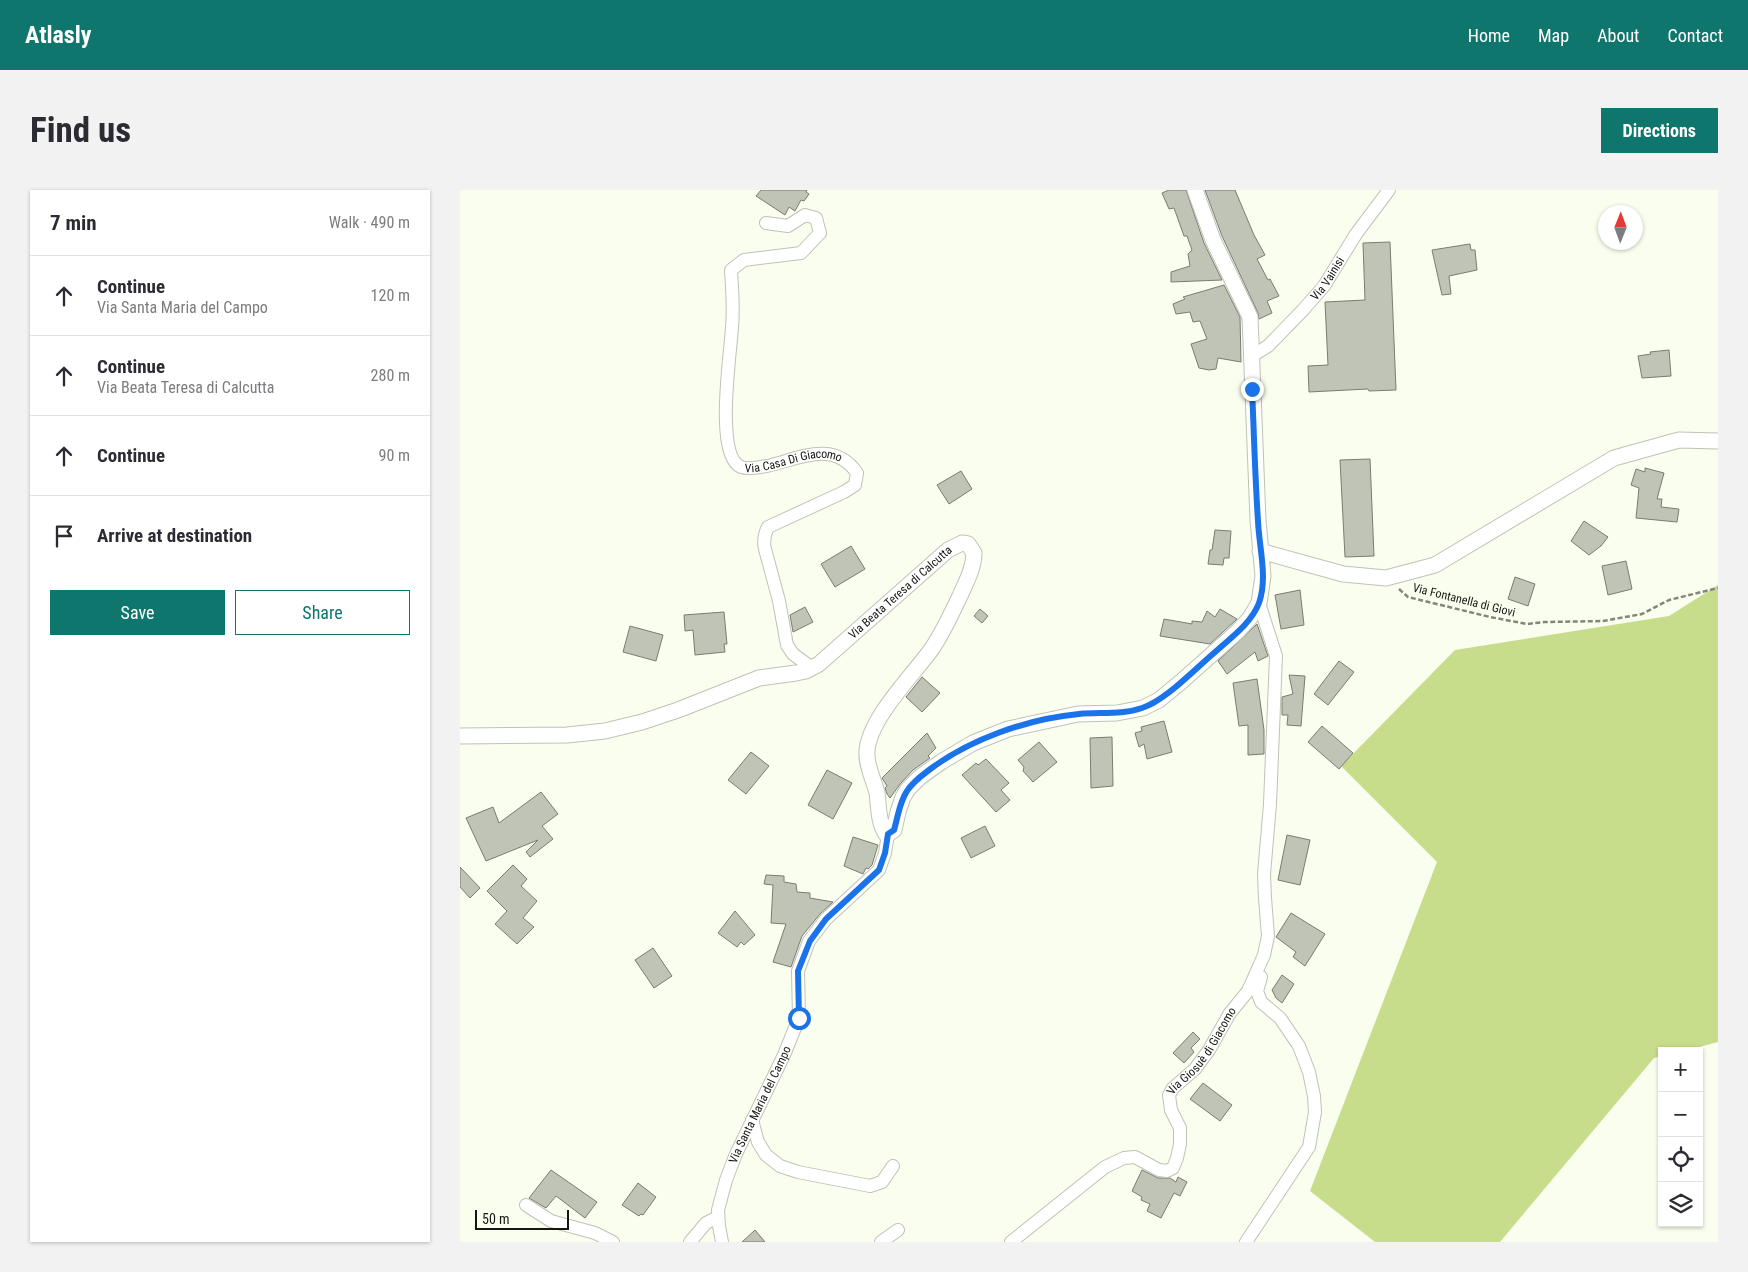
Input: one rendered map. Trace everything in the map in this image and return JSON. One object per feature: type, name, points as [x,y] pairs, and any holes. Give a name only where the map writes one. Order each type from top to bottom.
[{"type":"street","points":[[888,834],[894,830],[903,797],[908,789],[940,762],[973,743],[1008,729],[1078,714],[1117,713],[1143,708],[1166,694],[1238,632],[1250,618],[1259,603],[1263,576],[1254,442],[1250,317],[1213,240],[1195,190]]},
{"type":"street","name":"Via Vainisi","points":[[1252,356],[1268,346],[1324,286],[1356,234],[1390,190]]},
{"type":"street","name":"Via Casa Di Giacomo","points":[[766,223],[788,226],[805,215],[816,218],[820,233],[801,252],[744,260],[731,270],[733,325],[726,387],[727,440],[734,462],[741,467],[753,468],[817,452],[842,459],[852,466],[857,473],[854,485],[844,492],[768,527],[763,541],[779,601],[787,645],[793,654],[812,668]]},
{"type":"street","points":[[1260,550],[1343,574],[1386,578],[1435,564],[1614,458],[1679,440],[1718,441]]},
{"type":"street","name":"Via Beata Teresa di Calcutta","points":[[460,736],[567,735],[605,731],[642,722],[678,710],[759,678],[796,673],[812,668],[819,664],[948,550],[962,544],[968,544],[974,553],[972,568],[944,628],[931,649],[884,710],[870,737],[867,753],[868,760],[876,790],[880,822],[883,830],[888,834]]},
{"type":"street","name":"Via Giosuè di Giacomo","points":[[1011,1242],[1105,1166],[1124,1158],[1135,1157],[1159,1170],[1167,1171],[1173,1168],[1180,1144],[1180,1128],[1171,1110],[1169,1095],[1173,1088],[1195,1069],[1209,1050],[1230,1012],[1248,992],[1264,955],[1268,936],[1264,874],[1270,804],[1276,656],[1259,603]]},
{"type":"street","name":"Via Santa Maria del Campo","points":[[722,1242],[718,1210],[726,1180],[736,1154],[784,1055],[799,1018],[798,971],[810,941],[826,919],[879,870],[885,853],[888,834]]},
{"type":"street","name":"Via Giosuè di Giacomo","points":[[1246,1242],[1309,1148],[1315,1112],[1314,1096],[1299,1046],[1280,1018],[1262,1002],[1257,991],[1264,965],[1264,955]]},
{"type":"street","points":[[752,1120],[758,1142],[766,1156],[788,1169],[870,1186],[882,1182],[893,1166]]},
{"type":"street","points":[[526,1204],[552,1221],[595,1233],[613,1242]]},
{"type":"street","points":[[690,1242],[706,1223],[718,1217]]},
{"type":"street","points":[[881,1242],[898,1230]]},
{"type":"path","name":"Via Fontanella di Giovi","points":[[1386,578],[1408,597],[1527,624],[1603,621],[1642,614],[1669,600],[1718,588]]},
{"type":"green space","points":[[1718,585],[1718,1042],[1699,1047],[1658,1047],[1658,1057],[1654,1058],[1500,1242],[1375,1242],[1310,1191],[1437,862],[1341,766],[1455,650],[1669,616]]},
{"type":"building","points":[[761,190],[807,190],[806,192],[809,194],[804,201],[801,200],[795,211],[789,207],[785,215],[756,196]]},
{"type":"building","points":[[1169,190],[1186,190],[1204,243],[1222,280],[1171,282],[1171,272],[1190,266],[1188,254],[1192,250],[1187,236],[1184,236],[1174,208],[1169,209],[1162,193]]},
{"type":"building","points":[[1205,190],[1235,190],[1254,235],[1265,255],[1257,259],[1279,296],[1267,301],[1272,313],[1259,319],[1258,313],[1222,236]]},
{"type":"building","points":[[1390,242],[1396,390],[1369,391],[1368,389],[1309,392],[1308,366],[1328,365],[1325,302],[1365,300],[1363,243]]},
{"type":"building","points":[[1470,244],[1471,250],[1475,250],[1477,270],[1449,276],[1451,294],[1442,295],[1432,250]]},
{"type":"building","points":[[1224,285],[1240,317],[1241,362],[1218,358],[1216,369],[1199,368],[1191,344],[1207,339],[1200,321],[1193,322],[1190,312],[1176,314],[1173,304],[1185,299],[1183,297]]},
{"type":"building","points":[[1669,350],[1671,376],[1642,378],[1638,356],[1651,354],[1650,352]]},
{"type":"building","points":[[1370,459],[1374,556],[1345,557],[1340,460]]},
{"type":"building","points":[[1645,468],[1664,473],[1657,499],[1662,499],[1661,507],[1679,509],[1677,522],[1636,518],[1639,488],[1631,485],[1636,469],[1645,472]]},
{"type":"building","points":[[961,471],[972,489],[949,504],[937,485]]},
{"type":"building","points":[[1584,521],[1608,537],[1601,546],[1589,555],[1571,541]]},
{"type":"building","points":[[1215,530],[1231,531],[1229,558],[1224,558],[1223,565],[1208,564]]},
{"type":"building","points":[[851,546],[865,569],[835,587],[821,564]]},
{"type":"building","points":[[1626,561],[1632,589],[1608,595],[1602,566]]},
{"type":"building","points":[[1515,577],[1535,584],[1528,606],[1508,599]]},
{"type":"building","points":[[1300,590],[1304,625],[1281,629],[1275,595]]},
{"type":"building","points":[[805,607],[813,622],[793,632],[790,615]]},
{"type":"building","points":[[980,609],[988,616],[982,623],[974,616]]},
{"type":"building","points":[[1220,609],[1237,619],[1210,644],[1160,636],[1164,619],[1192,624],[1192,621],[1202,622],[1207,611],[1215,617]]},
{"type":"building","points":[[724,612],[727,644],[724,644],[725,652],[695,655],[693,630],[685,631],[684,615]]},
{"type":"building","points":[[1257,624],[1268,656],[1258,661],[1255,652],[1227,674],[1218,661]]},
{"type":"building","points":[[630,626],[663,635],[656,661],[623,652]]},
{"type":"building","points":[[1339,661],[1354,672],[1328,705],[1314,694]]},
{"type":"building","points":[[1289,675],[1305,676],[1301,726],[1287,725],[1288,715],[1282,715],[1282,697],[1293,694]]},
{"type":"building","points":[[922,677],[940,693],[922,712],[906,697]]},
{"type":"building","points":[[1257,679],[1264,730],[1264,754],[1248,755],[1248,725],[1239,726],[1233,683]]},
{"type":"building","points":[[1164,721],[1172,752],[1147,759],[1144,744],[1139,747],[1135,733],[1142,731],[1141,727]]},
{"type":"building","points":[[1322,726],[1353,753],[1339,769],[1308,742]]},
{"type":"building","points":[[927,733],[936,748],[928,756],[930,758],[913,770],[890,798],[885,788],[887,786],[882,778]]},
{"type":"building","points":[[1112,737],[1113,786],[1091,788],[1090,738]]},
{"type":"building","points":[[1039,742],[1057,762],[1033,782],[1023,771],[1024,767],[1018,760]]},
{"type":"building","points":[[751,752],[769,766],[746,794],[728,780]]},
{"type":"building","points":[[986,759],[1009,783],[1001,790],[1010,800],[996,812],[962,775],[976,763],[978,765]]},
{"type":"building","points":[[827,770],[852,783],[833,819],[808,805]]},
{"type":"building","points":[[541,792],[558,814],[542,826],[553,839],[530,857],[526,852],[538,840],[486,861],[466,818],[493,807],[499,823]]},
{"type":"building","points":[[985,826],[995,846],[971,858],[961,838]]},
{"type":"building","points":[[1287,835],[1310,840],[1300,885],[1278,880]]},
{"type":"building","points":[[853,837],[878,845],[872,865],[868,869],[866,868],[863,874],[844,866]]},
{"type":"building","points":[[513,865],[527,879],[521,886],[537,901],[523,918],[534,927],[517,944],[495,924],[507,911],[487,891]]},
{"type":"building","points":[[460,867],[480,888],[470,898],[460,887]]},
{"type":"building","points":[[766,875],[784,876],[784,882],[796,884],[797,892],[810,893],[810,898],[833,902],[820,914],[802,936],[791,967],[773,962],[786,924],[771,923],[773,885],[764,884]]},
{"type":"building","points":[[735,911],[755,935],[744,945],[741,942],[737,947],[718,933]]},
{"type":"building","points":[[1291,913],[1325,934],[1305,966],[1293,957],[1296,952],[1276,937]]},
{"type":"building","points":[[653,948],[672,976],[654,988],[635,960]]},
{"type":"building","points":[[1282,975],[1294,984],[1282,1003],[1276,998],[1272,990]]},
{"type":"building","points":[[1193,1032],[1200,1039],[1191,1048],[1194,1052],[1184,1063],[1173,1053]]},
{"type":"building","points":[[1203,1083],[1232,1105],[1220,1121],[1190,1099]]},
{"type":"building","points":[[551,1170],[597,1202],[585,1218],[556,1196],[546,1208],[529,1198]]},
{"type":"building","points":[[1142,1170],[1158,1178],[1170,1178],[1176,1182],[1178,1177],[1187,1182],[1180,1196],[1174,1193],[1161,1218],[1147,1211],[1150,1204],[1141,1200],[1142,1197],[1132,1191]]},
{"type":"building","points":[[638,1183],[656,1197],[643,1215],[639,1216],[622,1205]]},
{"type":"building","points":[[755,1230],[765,1242],[742,1242]]},
{"type":"route","points":[[799,1018],[798,971],[810,941],[826,919],[879,870],[885,853],[888,834],[894,830],[903,797],[915,781],[953,754],[973,743],[1008,729],[1078,714],[1117,713],[1143,708],[1159,700],[1182,681],[1238,632],[1250,618],[1259,603],[1263,576],[1258,520],[1252,389]]}]
